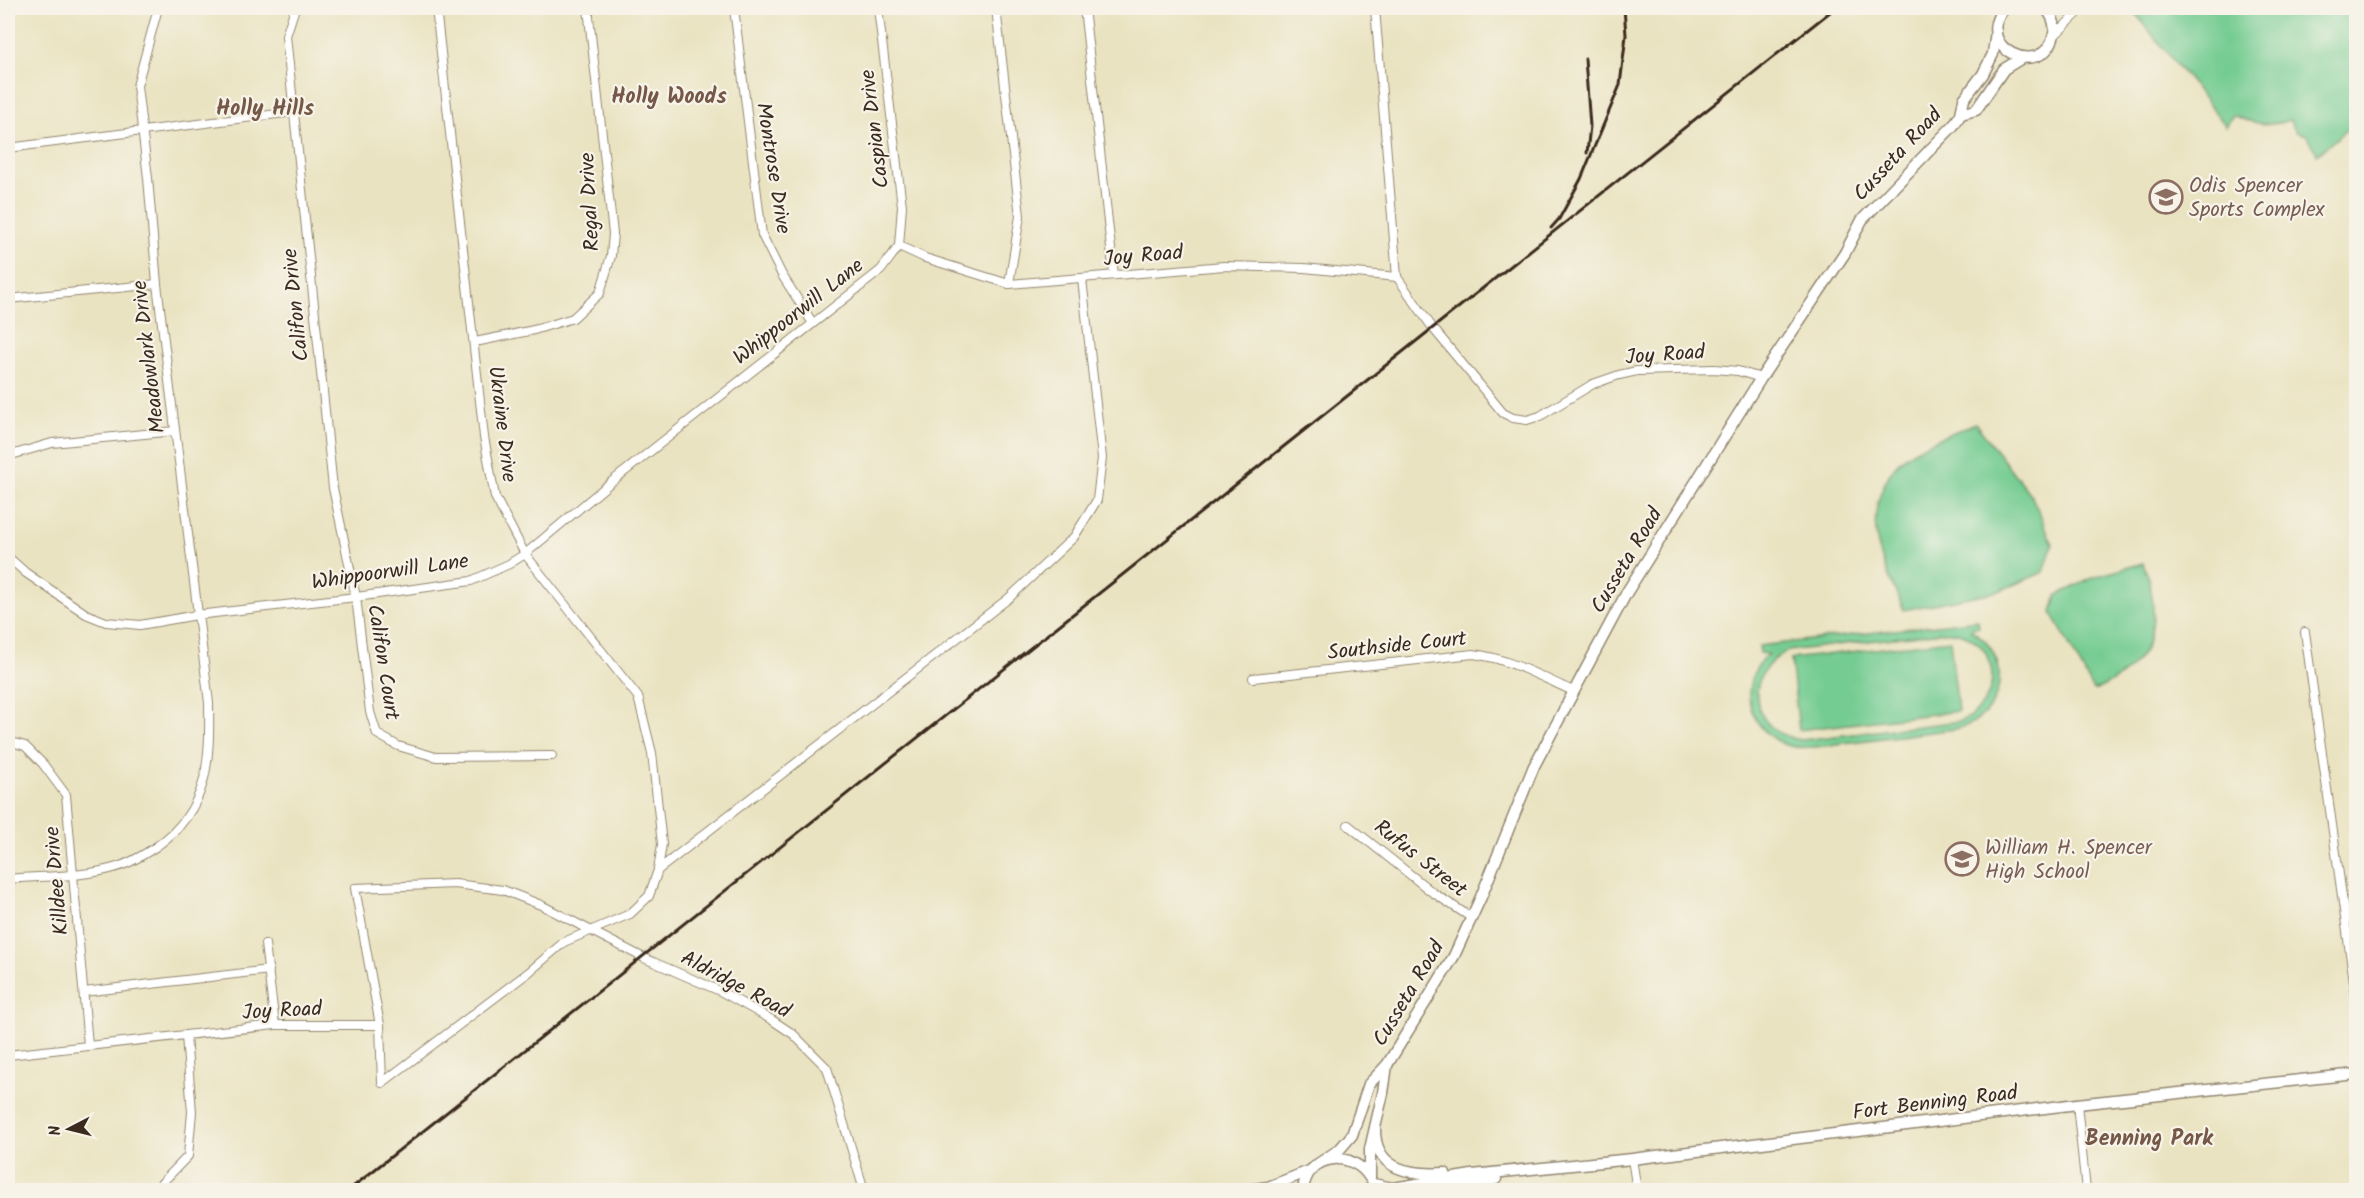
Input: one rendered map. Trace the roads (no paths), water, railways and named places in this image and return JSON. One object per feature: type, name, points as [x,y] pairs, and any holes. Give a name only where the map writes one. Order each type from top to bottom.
[{"type":"street","name":"Meadowlark Drive","points":[[8,879],[116,868],[148,853],[175,833],[193,810],[202,788],[207,763],[209,703],[157,284],[137,86],[158,8]]},
{"type":"street","name":"Califon Drive","points":[[295,8],[286,36],[293,112],[333,488],[356,597]]},
{"type":"street","name":"Ukraine Drive","points":[[380,1025],[381,1083],[529,972],[564,942],[630,914],[649,896],[658,870],[662,844],[652,753],[638,697],[525,554],[495,497],[484,437],[436,8]]},
{"type":"street","name":"Regal Drive","points":[[475,342],[534,330],[573,318],[600,292],[611,256],[613,234],[588,8]]},
{"type":"street","name":"Montrose Drive","points":[[734,8],[762,235],[782,275],[812,322]]},
{"type":"street","name":"Caspian Drive","points":[[878,8],[902,206],[899,246]]},
{"type":"street","points":[[996,8],[1020,216],[1009,284]]},
{"type":"street","points":[[1083,8],[1114,275]]},
{"type":"street","points":[[1375,8],[1397,277]]},
{"type":"street","name":"Cusseta Road","points":[[1315,1167],[1340,1149],[1353,1135],[1369,1084],[1388,1065],[1454,956],[1472,918],[1534,766],[1627,592],[1761,378],[1845,253],[1862,220],[1953,126],[1961,114],[1964,99],[1983,74],[1993,54],[1997,21],[2005,8]]},
{"type":"street","name":"Cusseta Road","points":[[1961,114],[1976,110],[2004,69],[2022,58],[2042,53],[2049,46],[2053,37],[2083,8]]},
{"type":"street","points":[[2050,9],[2055,28],[2053,37]]},
{"type":"street","points":[[1996,31],[2004,49],[2022,58]]},
{"type":"street","points":[[8,148],[293,112]]},
{"type":"street","name":"Whippoorwill Lane","points":[[8,557],[66,602],[106,622],[140,625],[197,615],[356,597],[471,580],[509,564],[525,554],[610,483],[881,270],[899,246]]},
{"type":"street","name":"Joy Road","points":[[899,246],[925,258],[1009,284],[1224,266],[1304,268],[1397,277],[1432,327],[1485,393],[1503,413],[1513,418],[1527,420],[1540,416],[1593,384],[1638,371],[1714,369],[1738,371],[1761,378]]},
{"type":"street","points":[[658,870],[1009,598],[1074,537],[1096,500],[1102,458],[1082,279]]},
{"type":"street","points":[[8,299],[157,284]]},
{"type":"street","points":[[8,456],[52,443],[175,430]]},
{"type":"street","name":"Califon Court","points":[[356,597],[370,712],[377,734],[398,746],[436,757],[552,756]]},
{"type":"street","points":[[2305,632],[2356,996]]},
{"type":"street","name":"Southside Court","points":[[1253,678],[1473,654],[1490,656],[1507,662],[1573,691]]},
{"type":"street","name":"Killdee Drive","points":[[8,741],[25,746],[43,764],[66,795],[88,1045]]},
{"type":"street","name":"Rufus Street","points":[[1348,825],[1432,892],[1472,918]]},
{"type":"street","name":"Aldridge Road","points":[[380,1025],[355,888],[455,884],[503,890],[569,918],[592,932],[720,991],[772,1020],[808,1048],[827,1068],[864,1191]]},
{"type":"street","points":[[265,944],[275,1025]]},
{"type":"street","points":[[84,992],[269,970]]},
{"type":"street","name":"Joy Road","points":[[8,1055],[275,1025],[380,1025]]},
{"type":"street","points":[[155,1191],[188,1156],[192,1112],[186,1036]]},
{"type":"street","name":"Cusseta Road","points":[[1372,1184],[1370,1149],[1388,1065]]},
{"type":"street","name":"Fort Benning Road","points":[[1372,1184],[1393,1188],[1472,1175],[1632,1159],[2077,1104],[2356,1074]]},
{"type":"street","points":[[2077,1104],[2086,1191]]},
{"type":"street","points":[[1374,1128],[1380,1153],[1395,1167],[1418,1175],[1458,1173],[1472,1175]]},
{"type":"street","points":[[1249,1191],[1268,1187],[1334,1158],[1343,1158],[1359,1165],[1372,1184]]},
{"type":"street","points":[[1632,1159],[1637,1191]]},
{"type":"street","points":[[1303,1191],[1306,1177],[1315,1167]]},
{"type":"street","name":"Fort Benning Road","points":[[1440,1191],[1505,1177],[1518,1171]]},
{"type":"railway","points":[[1551,228],[1559,219],[1581,179],[1620,85],[1626,35],[1624,8]]},
{"type":"railway","points":[[349,1190],[1835,8]]},
{"type":"railway","points":[[1585,59],[1590,126],[1587,153]]},
{"type":"place","name":"Odis Spencer Sports Complex","points":[[2166,197]]},
{"type":"place","name":"William H. Spencer High School","points":[[1962,859]]},
{"type":"district","name":"Holly Woods","points":[[669,95]]},
{"type":"district","name":"Holly Hills","points":[[265,107]]},
{"type":"district","name":"Benning Park","points":[[2149,1137]]}]
